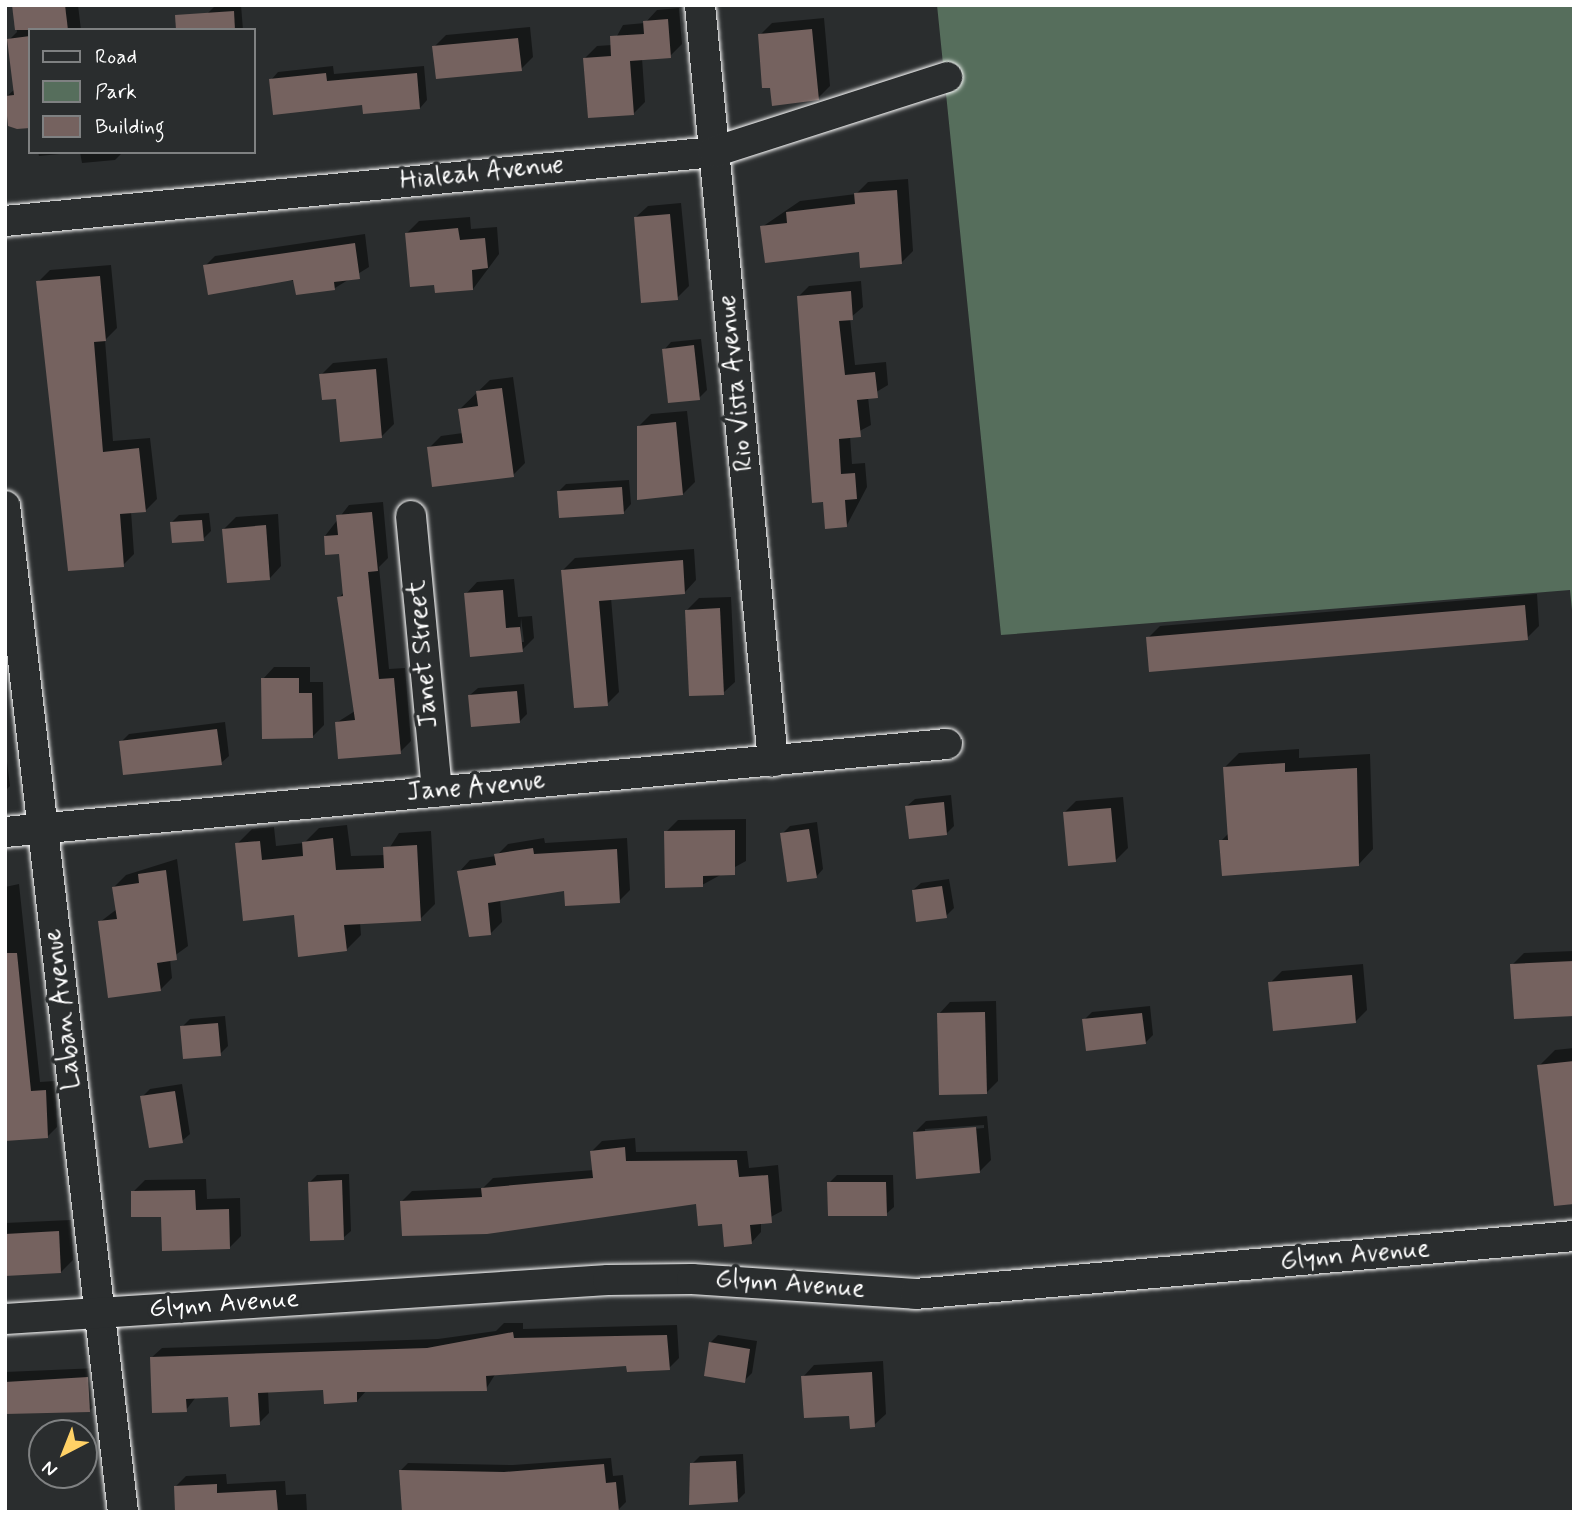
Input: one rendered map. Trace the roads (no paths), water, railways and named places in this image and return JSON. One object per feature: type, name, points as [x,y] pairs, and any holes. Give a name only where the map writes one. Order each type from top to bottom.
[{"type":"street","name":"Rio Vista Avenue","points":[[700,5],[773,761]]},
{"type":"street","name":"Hialeah Avenue","points":[[5,221],[715,152],[947,76]]},
{"type":"street","name":"Laban Avenue","points":[[5,506],[123,1512]]},
{"type":"street","name":"Janet Street","points":[[411,516],[437,792]]},
{"type":"street","name":"Jane Avenue","points":[[5,832],[947,744]]},
{"type":"street","name":"Glynn Avenue","points":[[5,1319],[608,1280],[692,1279],[915,1294],[1574,1236]]}]
